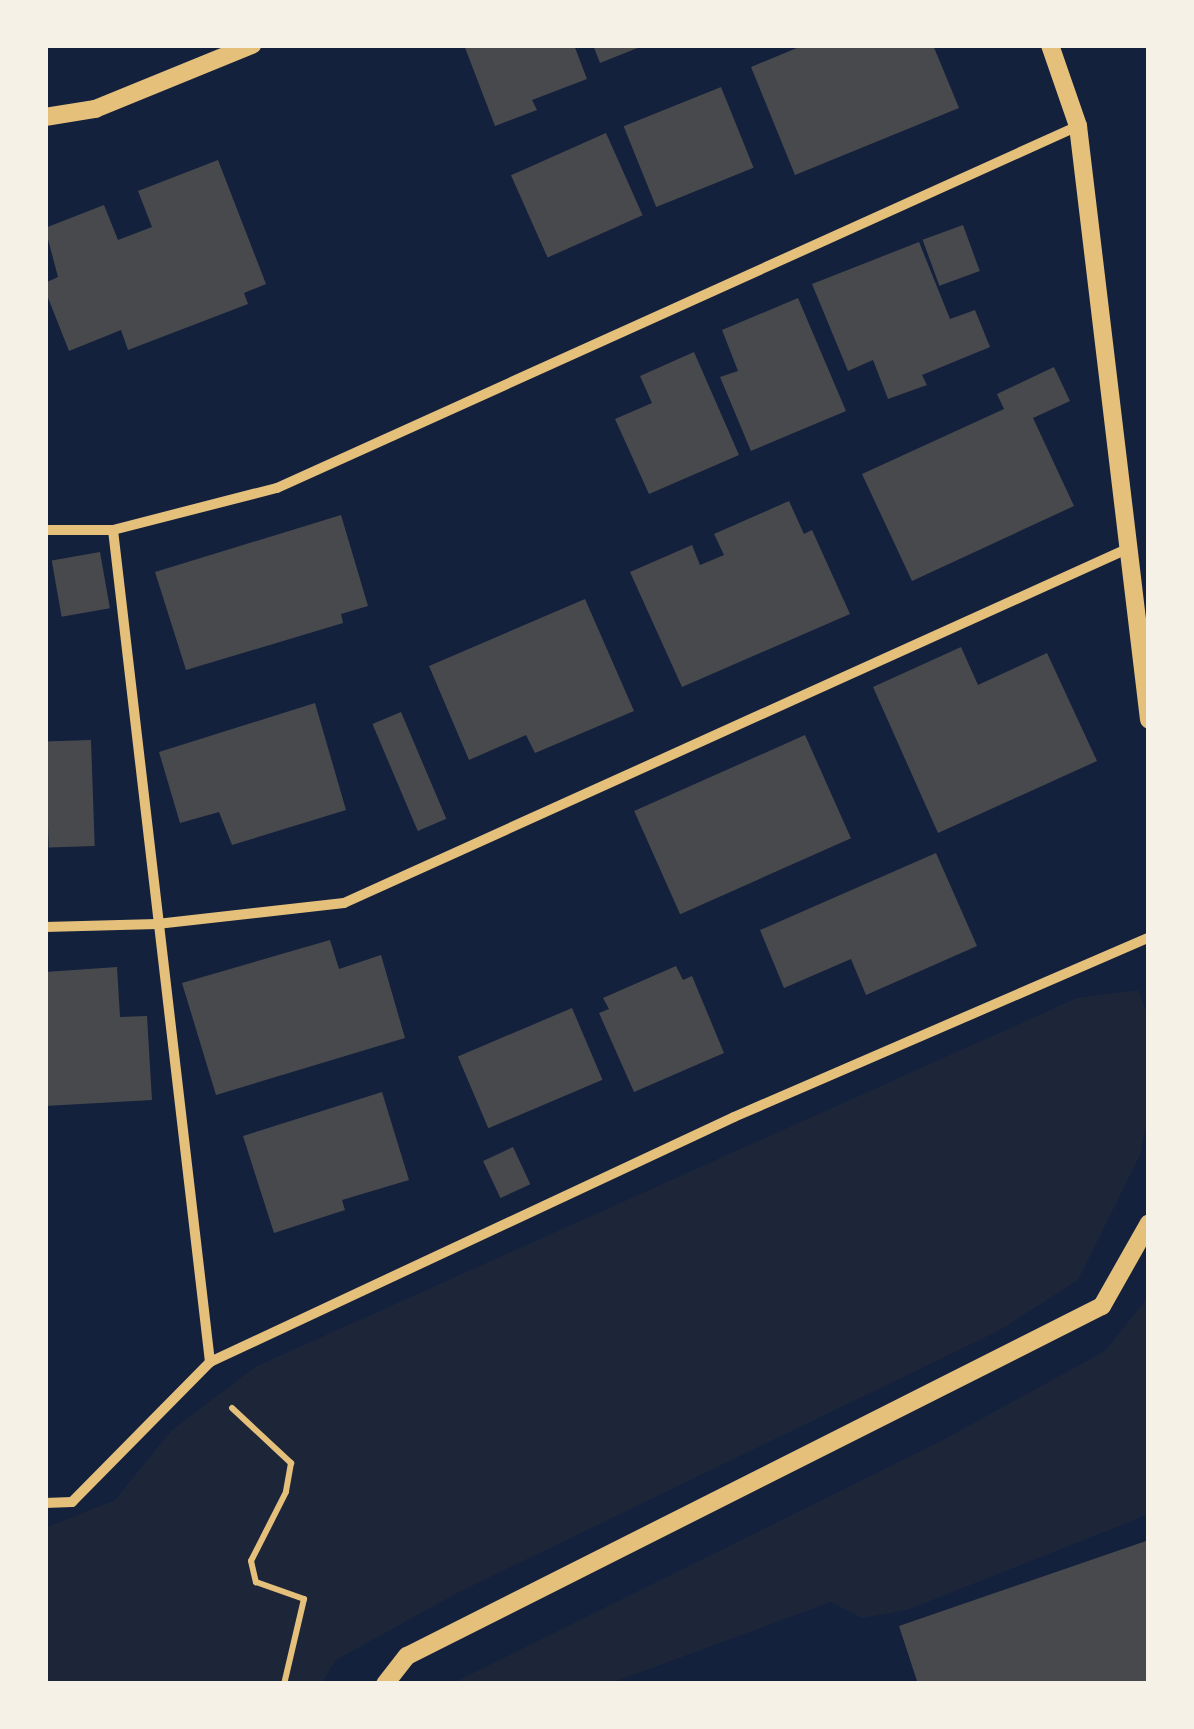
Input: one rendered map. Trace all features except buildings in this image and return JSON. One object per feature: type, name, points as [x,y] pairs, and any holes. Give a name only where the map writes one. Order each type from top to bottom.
[{"type":"street","points":[[45,117],[95,109],[252,45]]},
{"type":"street","points":[[1050,45],[1078,126],[1149,720]]},
{"type":"street","points":[[45,530],[114,530],[277,488],[1078,126]]},
{"type":"street","points":[[114,530],[156,924],[210,1362]]},
{"type":"street","points":[[45,927],[156,924],[344,903],[1127,549]]},
{"type":"street","points":[[45,1503],[72,1502],[210,1362],[734,1117],[1149,937]]},
{"type":"street","points":[[385,1684],[408,1656],[1102,1306],[1149,1224]]},
{"type":"path","points":[[210,1362],[217,1389],[291,1463],[286,1492],[251,1561],[256,1582],[304,1600],[284,1684]]},
{"type":"shaded area","points":[[1138,990],[1149,1019],[1149,1111],[1140,1155],[1078,1280],[998,1331],[459,1592],[336,1660],[321,1684],[45,1684],[45,1528],[115,1500],[171,1431],[255,1367],[1077,998]]},
{"type":"shaded area","points":[[1149,1296],[1149,1514],[907,1610],[862,1618],[831,1602],[608,1684],[451,1684],[945,1439],[1105,1351]]}]
